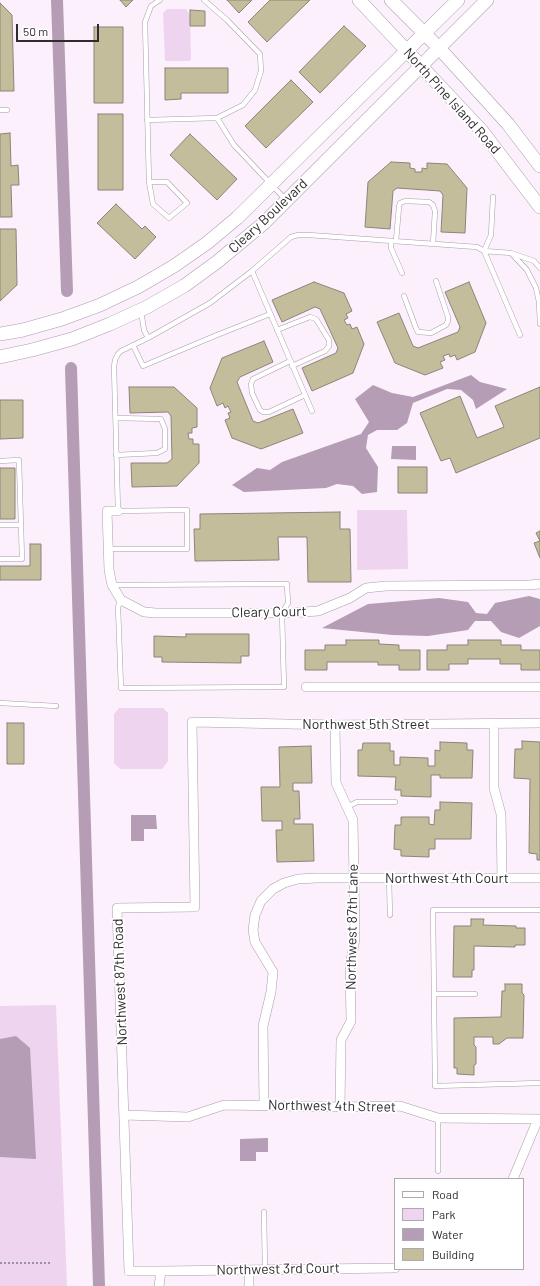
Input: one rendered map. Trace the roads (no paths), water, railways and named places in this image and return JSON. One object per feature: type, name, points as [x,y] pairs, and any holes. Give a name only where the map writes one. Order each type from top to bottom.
[{"type":"street","name":"North Pine Island Road","points":[[359,0],[482,131],[540,207]]},
{"type":"street","name":"North Pine Island Road","points":[[391,0],[438,48],[508,124],[540,166]]},
{"type":"street","name":"Cleary Boulevard","points":[[0,334],[23,330],[62,319],[100,305],[138,287],[174,266],[207,243],[237,218],[458,0]]},
{"type":"street","name":"Cleary Boulevard","points":[[0,357],[72,339],[110,324],[138,311],[184,286],[217,262],[264,223],[438,48],[488,0]]},
{"type":"street","points":[[118,511],[107,511],[109,570],[112,585],[121,600]]},
{"type":"street","name":"Cleary Court","points":[[121,600],[144,612],[156,613],[282,613],[318,610],[350,598],[366,588],[386,586],[540,584]]},
{"type":"street","points":[[306,687],[540,687]]},
{"type":"street","name":"Northwest 5th Street","points":[[192,722],[334,725],[540,723]]},
{"type":"street","name":"Northwest 87th Road","points":[[161,1271],[129,1271],[117,908],[195,907],[192,722]]},
{"type":"street","points":[[494,723],[494,788],[501,814],[502,878]]},
{"type":"street","name":"Northwest 87th Lane","points":[[334,725],[336,783],[353,820],[355,939],[350,966],[351,1021],[341,1040],[340,1107]]},
{"type":"street","name":"Northwest 4th Court","points":[[264,1105],[263,1026],[271,992],[273,972],[255,942],[252,930],[255,915],[261,902],[273,888],[298,879],[317,878],[540,878]]},
{"type":"street","name":"Northwest 4th Street","points":[[124,1115],[188,1117],[224,1105],[340,1107],[400,1106],[438,1118],[539,1119]]},
{"type":"street","points":[[513,1178],[539,1119]]},
{"type":"street","name":"Northwest 3rd Court","points":[[161,1271],[394,1268]]},
{"type":"street","points":[[249,1270],[250,1286]]},
{"type":"street","points":[[159,1286],[161,1271]]},
{"type":"lane","points":[[149,182],[167,182],[187,203],[169,218],[153,204],[149,182],[145,22],[150,6],[160,0]]},
{"type":"lane","points":[[147,120],[218,118],[243,105],[255,90],[261,71],[260,54],[228,20],[204,0]]},
{"type":"lane","points":[[0,110],[7,110]]},
{"type":"lane","points":[[218,118],[234,145],[287,200]]},
{"type":"lane","points":[[493,197],[491,235],[484,251],[520,335]]},
{"type":"lane","points":[[396,242],[400,203],[405,201],[429,202],[433,205],[435,211],[433,244]]},
{"type":"lane","points":[[109,549],[187,549],[187,510],[118,511],[115,360],[121,351],[210,304],[252,271],[291,237],[298,235],[477,247],[484,251],[511,253],[534,261],[540,268]]},
{"type":"lane","points":[[391,241],[391,248],[402,273]]},
{"type":"lane","points":[[511,253],[526,270],[536,288],[539,302],[540,324]]},
{"type":"lane","points":[[252,271],[312,411]]},
{"type":"lane","points":[[404,296],[418,332],[430,333],[446,325],[448,321],[436,281]]},
{"type":"lane","points":[[138,311],[142,317],[144,330],[148,338]]},
{"type":"lane","points":[[133,345],[143,366],[217,334],[270,314]]},
{"type":"lane","points":[[277,330],[310,317],[316,319],[329,340],[329,346],[325,351],[253,379],[250,384],[252,393],[260,410],[263,412],[269,412],[305,395]]},
{"type":"lane","points":[[116,418],[161,419],[165,429],[165,449],[157,453],[116,455]]},
{"type":"lane","points":[[0,461],[19,460],[22,559],[0,559]]},
{"type":"lane","points":[[0,525],[21,525]]},
{"type":"lane","points":[[112,585],[287,584],[288,603],[282,613],[284,687],[121,688],[118,607],[121,600]]},
{"type":"lane","points":[[0,703],[56,706]]},
{"type":"lane","points":[[347,807],[357,802],[395,802]]},
{"type":"lane","points":[[389,878],[390,915]]},
{"type":"lane","points":[[540,910],[433,910],[435,1086],[540,1083]]},
{"type":"lane","points":[[434,994],[475,994]]},
{"type":"lane","points":[[438,1118],[438,1171]]},
{"type":"lane","points":[[264,1212],[264,1270]]},
{"type":"water","points":[[471,375],[480,382],[507,389],[476,409],[473,400],[461,390],[447,389],[413,403],[407,423],[397,430],[377,430],[368,435],[366,448],[378,467],[377,492],[362,494],[353,486],[337,484],[326,488],[244,492],[232,485],[257,468],[270,470],[282,462],[361,434],[369,422],[355,399],[373,385],[392,393],[413,397]]},
{"type":"water","points":[[392,446],[416,446],[416,460],[391,459]]},
{"type":"water","points":[[529,596],[540,599],[540,626],[519,638],[501,632],[491,621],[475,621],[468,630],[428,636],[392,635],[322,628],[368,604],[439,598],[468,602],[476,613],[487,614],[495,603]]},
{"type":"water","points":[[131,815],[156,815],[157,829],[144,829],[144,841],[131,841]]},
{"type":"water","points":[[16,1036],[30,1048],[36,1159],[0,1157],[0,1039]]},
{"type":"water","points":[[268,1138],[268,1152],[256,1152],[256,1161],[240,1161],[240,1139]]},
{"type":"waterway","points":[[57,0],[67,291]]},
{"type":"waterway","points":[[71,368],[99,1286]]}]
